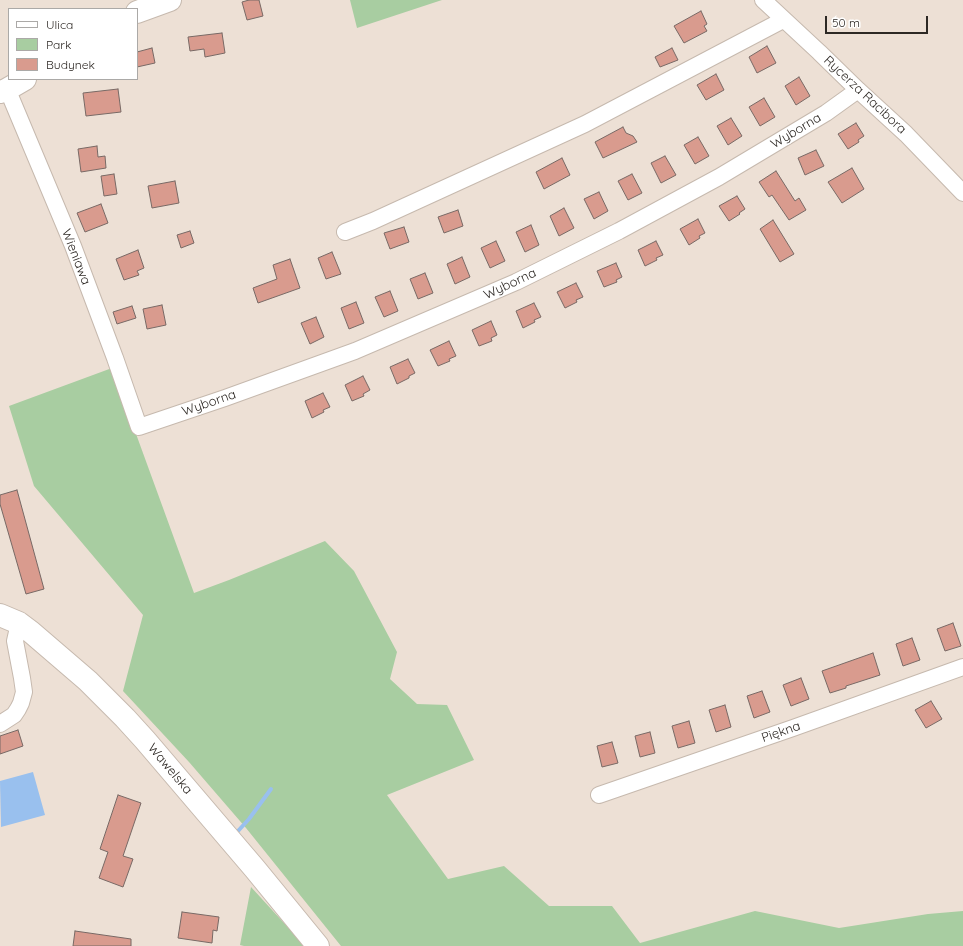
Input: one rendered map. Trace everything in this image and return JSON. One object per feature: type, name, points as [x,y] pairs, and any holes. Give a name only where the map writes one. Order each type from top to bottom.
[{"type":"street","points":[[138,12],[170,0]]},
{"type":"street","name":"Rycerza Racibora","points":[[763,0],[906,134],[963,193]]},
{"type":"street","points":[[345,232],[373,221],[585,124],[783,20]]},
{"type":"street","points":[[3,91],[23,80]]},
{"type":"street","name":"Wyborna","points":[[138,427],[225,398],[355,351],[516,282],[620,231],[719,177],[826,113],[858,90]]},
{"type":"street","name":"Wieniawa","points":[[3,91],[11,98],[73,246],[115,358],[138,427]]},
{"type":"street","points":[[0,724],[14,715],[21,703],[24,692],[10,619]]},
{"type":"street","name":"Wawelska","points":[[10,619],[88,680],[130,723],[255,869],[318,946]]},
{"type":"street","name":"Piękna","points":[[599,795],[963,667]]},
{"type":"green space","points":[[350,0],[442,0],[357,28]]},
{"type":"green space","points":[[112,368],[194,593],[325,541],[354,571],[397,652],[390,679],[417,704],[447,705],[474,760],[387,795],[448,879],[504,866],[549,906],[612,906],[640,943],[755,911],[839,928],[928,914],[963,911],[963,946],[341,946],[246,828],[189,762],[123,691],[143,615],[34,486],[9,406]]},
{"type":"green space","points":[[251,887],[305,946],[240,945]]},
{"type":"water","points":[[33,772],[45,815],[1,827],[0,781]]},
{"type":"building","points":[[259,0],[263,16],[247,20],[242,2]]},
{"type":"building","points":[[701,11],[707,24],[704,26],[707,31],[684,43],[674,26]]},
{"type":"building","points":[[222,33],[225,53],[205,57],[204,49],[190,51],[188,37]]},
{"type":"building","points":[[767,46],[776,63],[757,73],[749,57]]},
{"type":"building","points":[[152,48],[155,63],[138,67],[138,52]]},
{"type":"building","points":[[672,48],[678,60],[660,67],[655,57]]},
{"type":"building","points":[[716,74],[724,90],[706,100],[697,85]]},
{"type":"building","points":[[799,77],[810,96],[796,105],[785,86]]},
{"type":"building","points":[[118,89],[121,112],[86,116],[83,93]]},
{"type":"building","points":[[764,98],[775,117],[760,126],[749,107]]},
{"type":"building","points":[[731,118],[742,136],[728,145],[717,126]]},
{"type":"building","points":[[856,123],[864,136],[858,140],[859,142],[848,149],[838,134]]},
{"type":"building","points":[[623,127],[626,133],[633,136],[637,142],[603,158],[595,142]]},
{"type":"building","points":[[698,137],[709,156],[695,164],[684,145]]},
{"type":"building","points":[[97,146],[98,157],[105,156],[106,168],[81,172],[78,149]]},
{"type":"building","points":[[816,150],[824,166],[805,175],[798,158]]},
{"type":"building","points":[[665,156],[676,175],[661,183],[651,163]]},
{"type":"building","points":[[562,158],[570,175],[544,189],[536,172]]},
{"type":"building","points":[[852,168],[864,189],[842,203],[828,182]]},
{"type":"building","points":[[776,171],[795,201],[799,198],[806,210],[789,220],[772,195],[769,197],[759,182]]},
{"type":"building","points":[[114,174],[117,194],[104,196],[101,176]]},
{"type":"building","points":[[632,174],[642,193],[628,200],[618,181]]},
{"type":"building","points":[[175,181],[179,203],[152,208],[148,186]]},
{"type":"building","points":[[599,192],[608,211],[594,219],[584,199]]},
{"type":"building","points":[[737,196],[745,209],[729,221],[719,206]]},
{"type":"building","points":[[101,204],[108,223],[85,232],[77,213]]},
{"type":"building","points":[[564,208],[574,228],[559,236],[550,216]]},
{"type":"building","points":[[458,210],[463,226],[444,233],[438,217]]},
{"type":"building","points":[[698,219],[705,233],[689,245],[680,229]]},
{"type":"building","points":[[773,220],[794,254],[780,262],[760,229]]},
{"type":"building","points":[[531,225],[539,245],[525,252],[516,232]]},
{"type":"building","points":[[404,227],[409,242],[390,249],[384,233]]},
{"type":"building","points":[[190,231],[194,243],[181,248],[177,235]]},
{"type":"building","points":[[496,241],[505,261],[490,268],[481,248]]},
{"type":"building","points":[[656,241],[663,255],[645,266],[638,250]]},
{"type":"building","points":[[138,250],[144,268],[137,271],[139,275],[124,280],[116,259]]},
{"type":"building","points":[[332,252],[341,274],[326,279],[318,258]]},
{"type":"building","points":[[462,257],[470,277],[455,284],[447,264]]},
{"type":"building","points":[[290,259],[300,288],[258,303],[253,288],[277,279],[273,265]]},
{"type":"building","points":[[616,263],[622,277],[616,280],[617,282],[604,287],[597,271]]},
{"type":"building","points":[[425,273],[433,293],[418,299],[410,279]]},
{"type":"building","points":[[576,283],[583,297],[565,308],[557,292]]},
{"type":"building","points":[[390,291],[398,311],[384,317],[375,297]]},
{"type":"building","points":[[356,302],[364,323],[349,329],[341,308]]},
{"type":"building","points":[[534,303],[541,317],[523,328],[516,311]]},
{"type":"building","points":[[162,305],[166,325],[147,329],[143,309]]},
{"type":"building","points":[[132,306],[136,318],[117,324],[113,312]]},
{"type":"building","points":[[316,317],[324,337],[310,344],[301,323]]},
{"type":"building","points":[[491,321],[497,335],[491,338],[492,341],[479,346],[472,330]]},
{"type":"building","points":[[449,341],[456,356],[449,359],[450,361],[438,366],[430,350]]},
{"type":"building","points":[[408,359],[415,373],[397,384],[390,367]]},
{"type":"building","points":[[363,376],[370,390],[363,394],[364,396],[352,401],[345,385]]},
{"type":"building","points":[[323,393],[330,407],[312,418],[305,401]]},
{"type":"building","points":[[17,490],[44,589],[26,594],[0,504],[0,495]]},
{"type":"building","points":[[953,623],[961,646],[945,651],[937,629]]},
{"type":"building","points":[[912,638],[920,660],[903,666],[896,644]]},
{"type":"building","points":[[873,653],[880,675],[830,693],[822,671]]},
{"type":"building","points":[[801,678],[809,699],[791,706],[783,685]]},
{"type":"building","points":[[762,691],[770,712],[754,718],[747,696]]},
{"type":"building","points":[[931,701],[942,719],[926,728],[915,710]]},
{"type":"building","points":[[725,705],[731,727],[716,732],[709,710]]},
{"type":"building","points":[[689,721],[695,743],[678,748],[672,726]]},
{"type":"building","points":[[18,730],[23,746],[0,754],[0,736]]},
{"type":"building","points":[[650,732],[655,753],[640,757],[635,736]]},
{"type":"building","points":[[612,742],[618,763],[602,767],[597,746]]},
{"type":"building","points":[[118,795],[141,803],[123,856],[133,859],[123,887],[99,878],[108,852],[100,849]]},
{"type":"building","points":[[182,912],[219,917],[217,931],[213,930],[212,943],[178,938]]},
{"type":"building","points":[[75,931],[131,939],[131,946],[73,946]]},
{"type":"waterway","points":[[238,831],[249,819],[271,789]]}]
